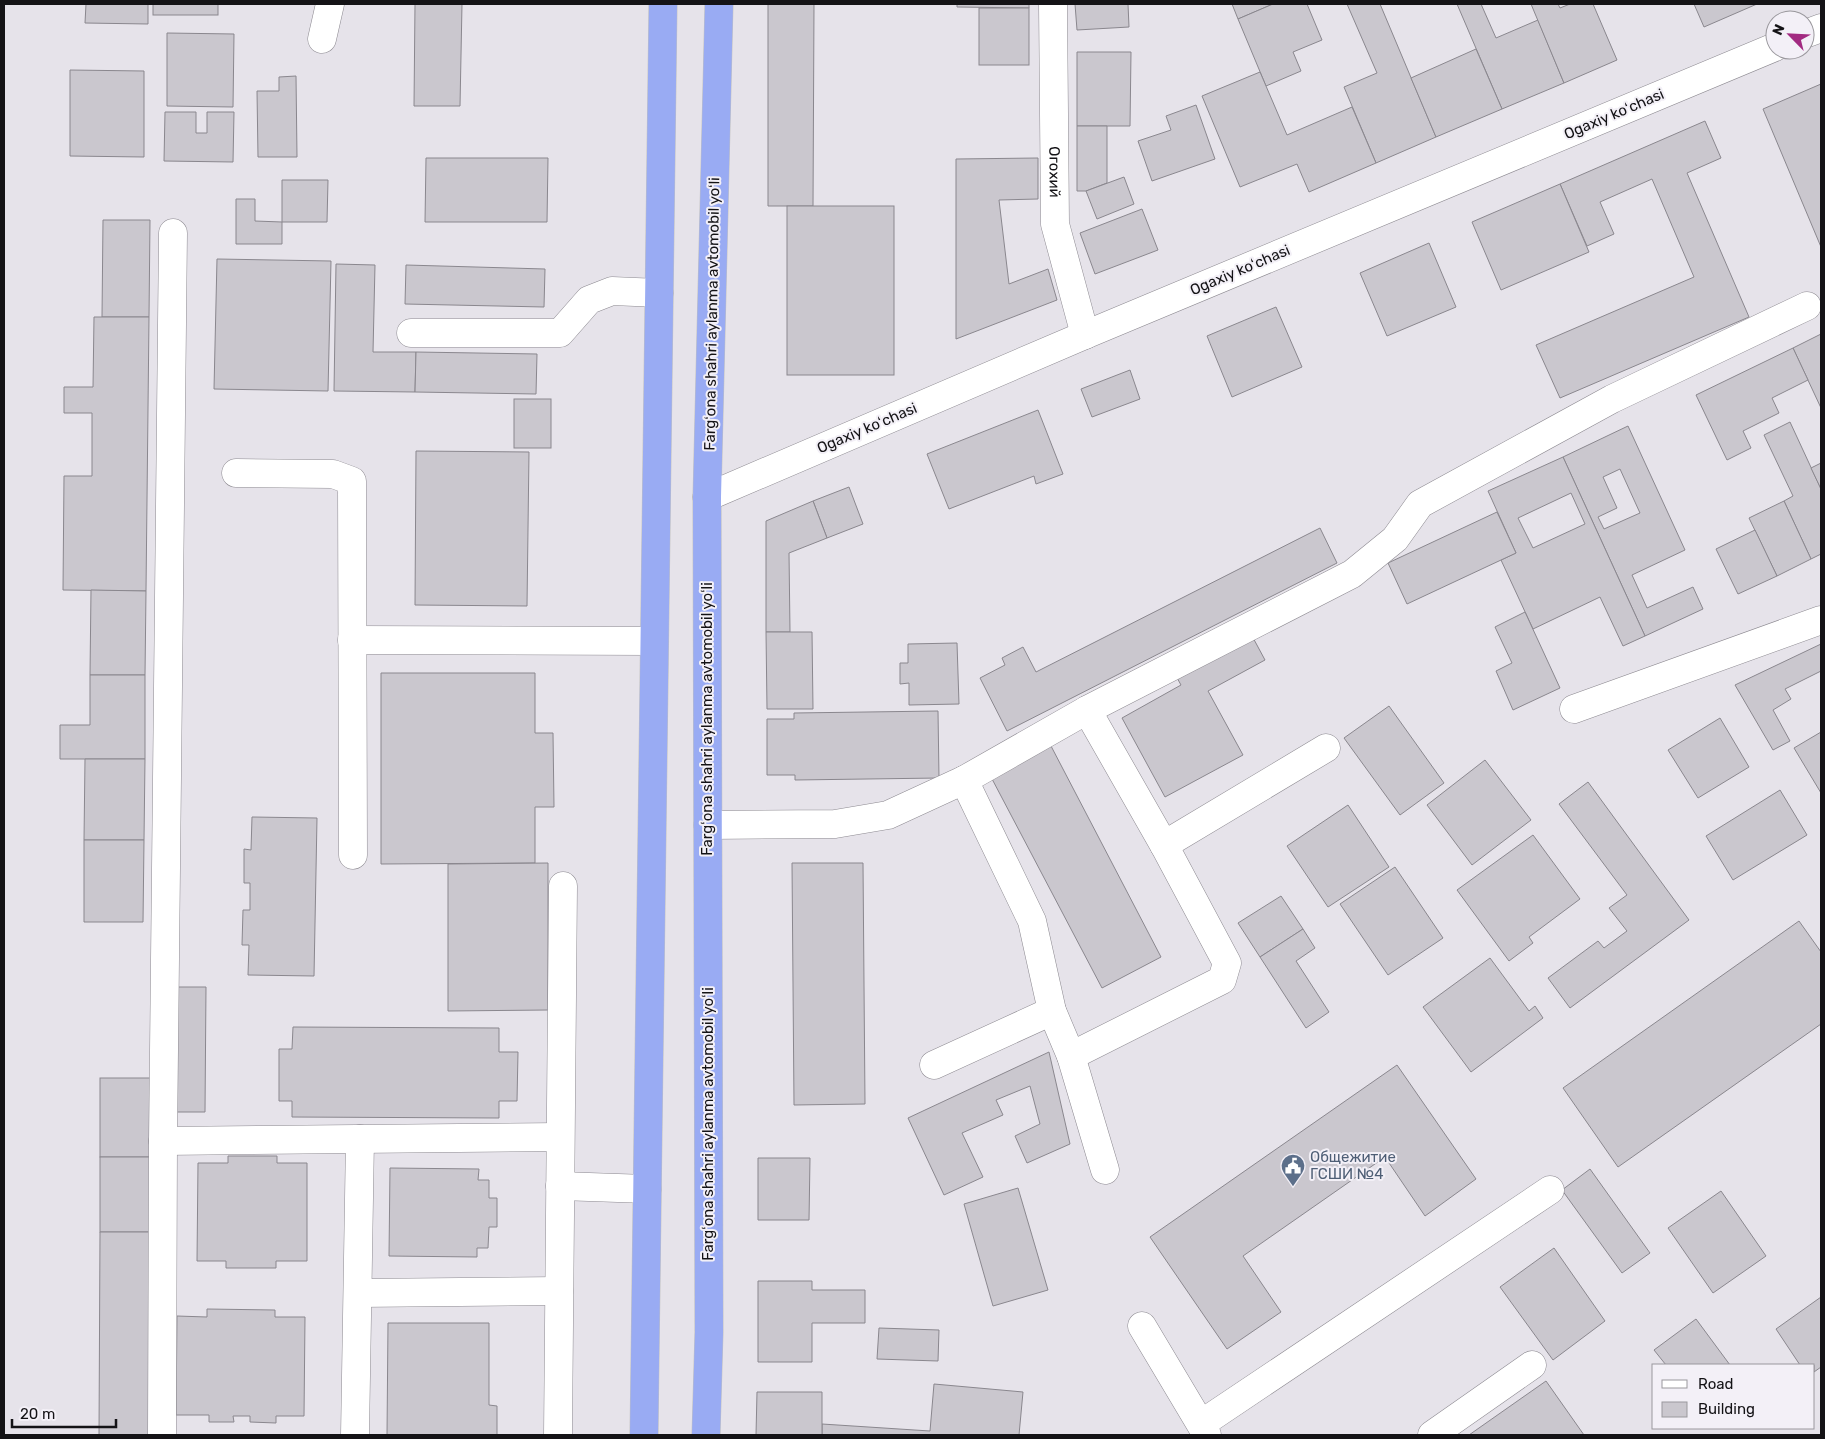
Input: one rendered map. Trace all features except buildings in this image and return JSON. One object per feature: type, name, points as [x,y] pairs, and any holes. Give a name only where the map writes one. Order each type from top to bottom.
[{"type":"highway","points":[[644,1435],[664,4]]},
{"type":"highway","name":"Fargʻona shahri aylanma avtomobil yoʻli","points":[[706,1435],[709,1332],[707,497],[719,4]]},
{"type":"street","points":[[322,39],[330,4]]},
{"type":"street","name":"Огохий","points":[[1053,4],[1055,224],[1085,335]]},
{"type":"street","name":"Ogaxiy koʻchasi","points":[[707,497],[1085,335],[1765,51]]},
{"type":"street","points":[[162,1435],[163,1141],[173,233]]},
{"type":"street","points":[[411,333],[560,333],[589,300],[612,291],[659,293]]},
{"type":"street","points":[[708,825],[835,824],[888,816],[964,780],[1087,710],[1352,574],[1395,539],[1420,504],[1612,399],[1807,306]]},
{"type":"street","points":[[236,473],[333,474],[352,481],[353,855]]},
{"type":"street","points":[[1574,709],[1821,620]]},
{"type":"street","points":[[352,640],[654,641]]},
{"type":"street","points":[[1071,1056],[1222,980],[1227,963],[1164,845],[1087,710]]},
{"type":"street","points":[[1164,845],[1326,748]]},
{"type":"street","points":[[964,780],[1032,921],[1052,1011],[1071,1056],[1105,1170]]},
{"type":"street","points":[[558,1435],[563,886]]},
{"type":"street","points":[[934,1065],[1052,1011]]},
{"type":"street","points":[[163,1141],[560,1137]]},
{"type":"street","points":[[355,1435],[360,1139]]},
{"type":"street","points":[[560,1186],[647,1189]]},
{"type":"street","points":[[1142,1326],[1204,1430],[1550,1190]]},
{"type":"street","points":[[358,1293],[559,1291]]},
{"type":"street","points":[[1432,1435],[1532,1365]]},
{"type":"place","name":"Общежитие ГСШИ №4","points":[[1293,1187]]}]
